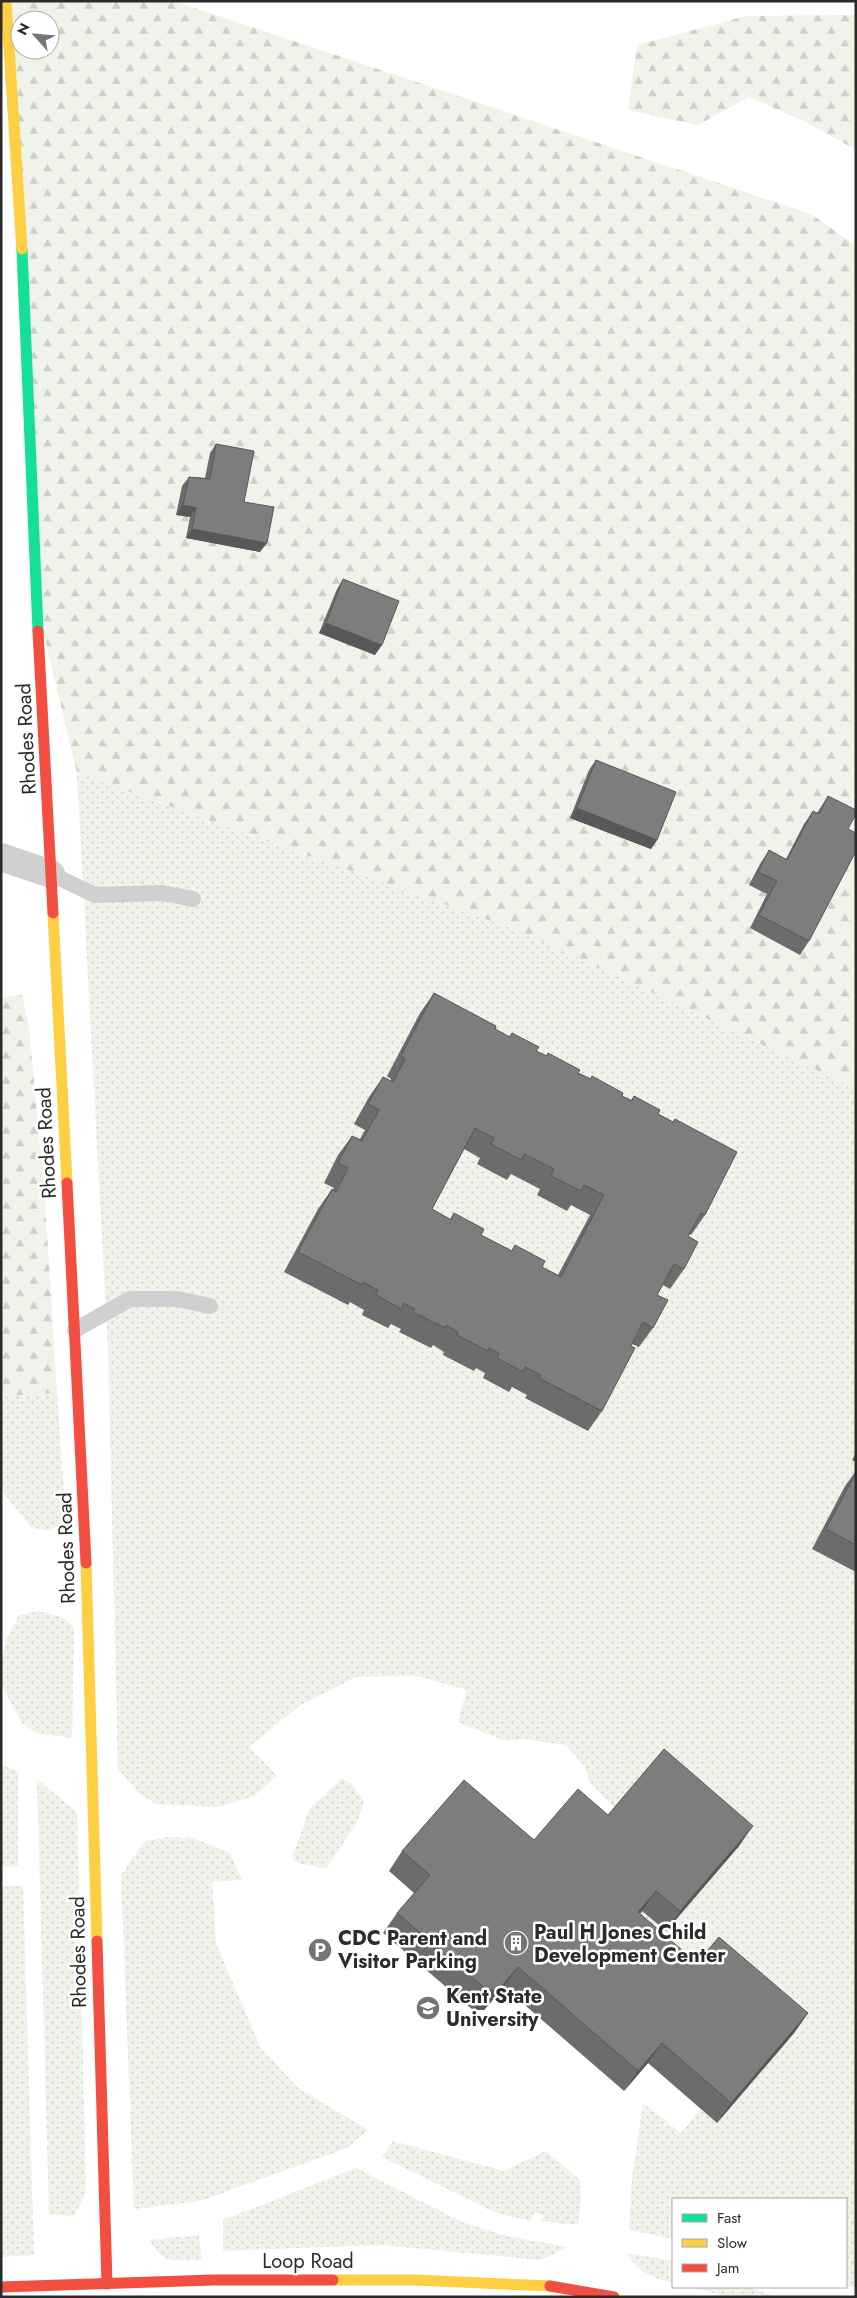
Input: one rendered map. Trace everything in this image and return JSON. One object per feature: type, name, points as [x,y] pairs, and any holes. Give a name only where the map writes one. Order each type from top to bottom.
[{"type":"street","name":"Rhodes Road","points":[[6,1],[26,305],[36,601],[75,1330],[88,1620],[107,2290]]},
{"type":"street","points":[[1,857],[51,874]]},
{"type":"street","name":"Loop Road","points":[[1,2287],[107,2290],[213,2280],[415,2280],[546,2285],[614,2297]]},
{"type":"lane","points":[[51,874],[95,895],[162,893],[193,899]]},
{"type":"lane","points":[[75,1330],[130,1299],[177,1298],[210,1306]]},
{"type":"green space","points":[[1,1],[174,1],[811,214],[856,246],[856,1089],[530,935],[77,773],[36,601]]},
{"type":"green space","points":[[856,15],[856,150],[806,122],[749,97],[698,125],[628,110],[637,45],[746,16]]},
{"type":"green space","points":[[77,773],[530,935],[856,1089],[856,2287],[847,2286],[847,2198],[672,2198],[672,2239],[629,2230],[632,2178],[643,2103],[681,2133],[700,2109],[717,2123],[683,1983],[624,1932],[642,1911],[666,1931],[616,1809],[590,1783],[585,1767],[566,1745],[522,1739],[505,1741],[458,1722],[467,1690],[417,1676],[356,1677],[299,1706],[249,1747],[277,1776],[254,1796],[217,1807],[156,1804],[139,1793],[118,1769],[108,1349]]},
{"type":"green space","points":[[22,995],[29,1027],[45,1200],[57,1393],[1,1396],[1,998]]},
{"type":"green space","points":[[57,1393],[66,1522],[48,1530],[32,1528],[1,1490],[1,1396]]},
{"type":"green space","points":[[38,1611],[60,1616],[74,1626],[72,1738],[36,1733],[22,1723],[1,1684],[1,1659],[7,1639],[19,1615]]},
{"type":"green space","points":[[1,1765],[18,1771],[18,1866],[1,1867]]},
{"type":"green space","points":[[342,1778],[352,1784],[364,1802],[356,1824],[326,1869],[294,1862],[293,1855],[310,1808]]},
{"type":"green space","points":[[37,1779],[77,1812],[86,2193],[74,2216],[49,2214]]},
{"type":"green space","points":[[166,1837],[193,1838],[230,1853],[242,1880],[212,1882],[216,1944],[261,2048],[298,2088],[368,2130],[347,2148],[200,2201],[134,2209],[121,1875],[144,1842]]},
{"type":"green space","points":[[1,1886],[23,1886],[34,2255],[1,2257]]},
{"type":"green space","points":[[393,2141],[504,2171],[546,2151],[580,2180],[581,2198],[578,2225],[540,2221],[544,2216],[535,2212],[530,2221],[496,2213],[382,2157]]},
{"type":"green space","points":[[356,2168],[462,2222],[506,2236],[567,2247],[541,2260],[381,2245],[223,2251],[223,2220]]},
{"type":"green space","points":[[199,2235],[202,2261],[177,2261],[165,2258],[149,2240]]},
{"type":"green space","points":[[626,2253],[672,2261],[672,2283],[658,2279],[641,2270]]},
{"type":"green space","points":[[694,2288],[752,2288],[776,2297],[729,2297]]},
{"type":"building","points":[[216,444],[254,451],[244,502],[274,507],[267,543],[192,529],[196,508],[183,505],[189,477],[210,479]]},
{"type":"building","points":[[343,579],[399,601],[382,645],[326,623]]},
{"type":"building","points":[[596,760],[676,792],[657,840],[577,808]]},
{"type":"building","points":[[828,796],[856,810],[856,814],[848,829],[856,833],[856,851],[809,941],[759,915],[777,881],[758,872],[769,850],[787,860],[813,811],[819,814]]},
{"type":"building","points":[[434,993],[496,1026],[495,1029],[510,1037],[512,1033],[539,1047],[536,1051],[547,1056],[548,1053],[580,1070],[578,1073],[591,1079],[592,1076],[623,1093],[622,1096],[632,1101],[634,1096],[660,1110],[658,1114],[673,1122],[675,1119],[737,1152],[705,1215],[701,1213],[688,1236],[698,1242],[684,1269],[674,1264],[657,1295],[668,1300],[653,1328],[643,1322],[631,1346],[635,1348],[602,1411],[539,1378],[541,1375],[525,1367],[523,1372],[497,1358],[499,1353],[489,1348],[488,1351],[457,1335],[458,1332],[446,1325],[445,1328],[413,1312],[415,1309],[404,1303],[401,1309],[376,1295],[378,1290],[363,1282],[362,1285],[298,1252],[332,1189],[336,1192],[348,1168],[338,1163],[352,1136],[362,1141],[379,1110],[368,1104],[383,1077],[393,1082],[405,1059],[401,1056]],"holes":[[[475,1128],[494,1138],[491,1144],[521,1160],[524,1154],[554,1169],[551,1176],[581,1191],[584,1185],[604,1195],[561,1277],[542,1267],[545,1261],[515,1245],[512,1251],[481,1235],[484,1229],[454,1213],[451,1220],[432,1209]]]},
{"type":"building","points":[[856,1473],[856,1545],[826,1529]]},
{"type":"building","name":"Paul H Jones Child Development Center","points":[[664,1749],[753,1826],[680,1911],[656,1891],[638,1912],[697,1963],[719,1937],[808,2013],[731,2103],[662,2043],[638,2071],[518,1967],[498,1990],[487,1990],[397,1913],[430,1875],[402,1851],[464,1780],[534,1840],[578,1789],[608,1815]]},
{"type":"traffic: fast","points":[[22,249],[38,631]]},
{"type":"traffic: slow","points":[[6,1],[22,249]]},
{"type":"traffic: slow","points":[[53,913],[67,1183]]},
{"type":"traffic: slow","points":[[86,1563],[97,1941]]},
{"type":"traffic: slow","points":[[333,2280],[415,2280],[550,2286]]},
{"type":"traffic: jam","points":[[38,631],[53,913]]},
{"type":"traffic: jam","points":[[67,1183],[86,1563]]},
{"type":"traffic: jam","points":[[97,1941],[107,2284]]},
{"type":"traffic: jam","points":[[1,2287],[213,2280],[333,2280]]},
{"type":"traffic: jam","points":[[550,2286],[614,2297]]},
{"type":"place","name":"Paul H Jones Child Development Center","points":[[516,1943]]},
{"type":"place","name":"CDC Parent and Visitor Parking","points":[[320,1950]]},
{"type":"place","name":"Kent State University","points":[[428,2008]]}]
